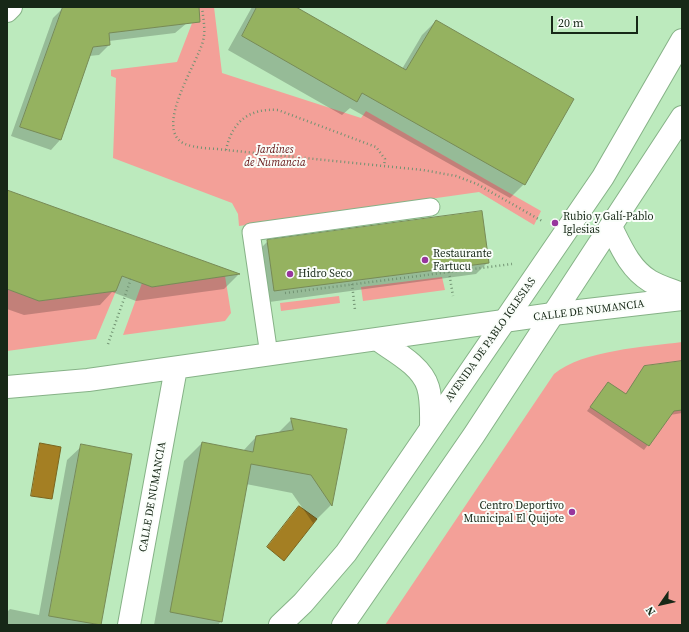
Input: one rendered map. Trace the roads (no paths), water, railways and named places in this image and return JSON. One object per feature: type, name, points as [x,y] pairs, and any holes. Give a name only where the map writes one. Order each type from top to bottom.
[{"type":"street","points":[[7,11],[11,7]]},
{"type":"street","name":"AVENIDA DE PABLO IGLESIAS","points":[[280,625],[303,603],[346,553],[603,177],[682,40]]},
{"type":"street","points":[[343,625],[474,435],[682,117]]},
{"type":"street","points":[[611,227],[624,255],[633,267],[650,281],[682,294]]},
{"type":"street","name":"CALLE DE NUMANCIA","points":[[7,387],[88,380],[553,314],[682,299]]},
{"type":"street","points":[[378,340],[416,368],[428,385],[431,428]]},
{"type":"street","name":"CALLE DE NUMANCIA","points":[[129,625],[176,368]]},
{"type":"lane","points":[[269,355],[251,232],[431,207]]},
{"type":"place","name":"Rubio y Galí-Pablo Iglesias","points":[[555,223]]},
{"type":"place","name":"Restaurante Fartucu","points":[[425,260]]},
{"type":"place","name":"Hidro Seco","points":[[290,274]]},
{"type":"place","name":"Centro Deportivo Municipal El Quijote","points":[[572,512]]},
{"type":"park label","name":"Jardines de Numancia","points":[[275,156]]}]
